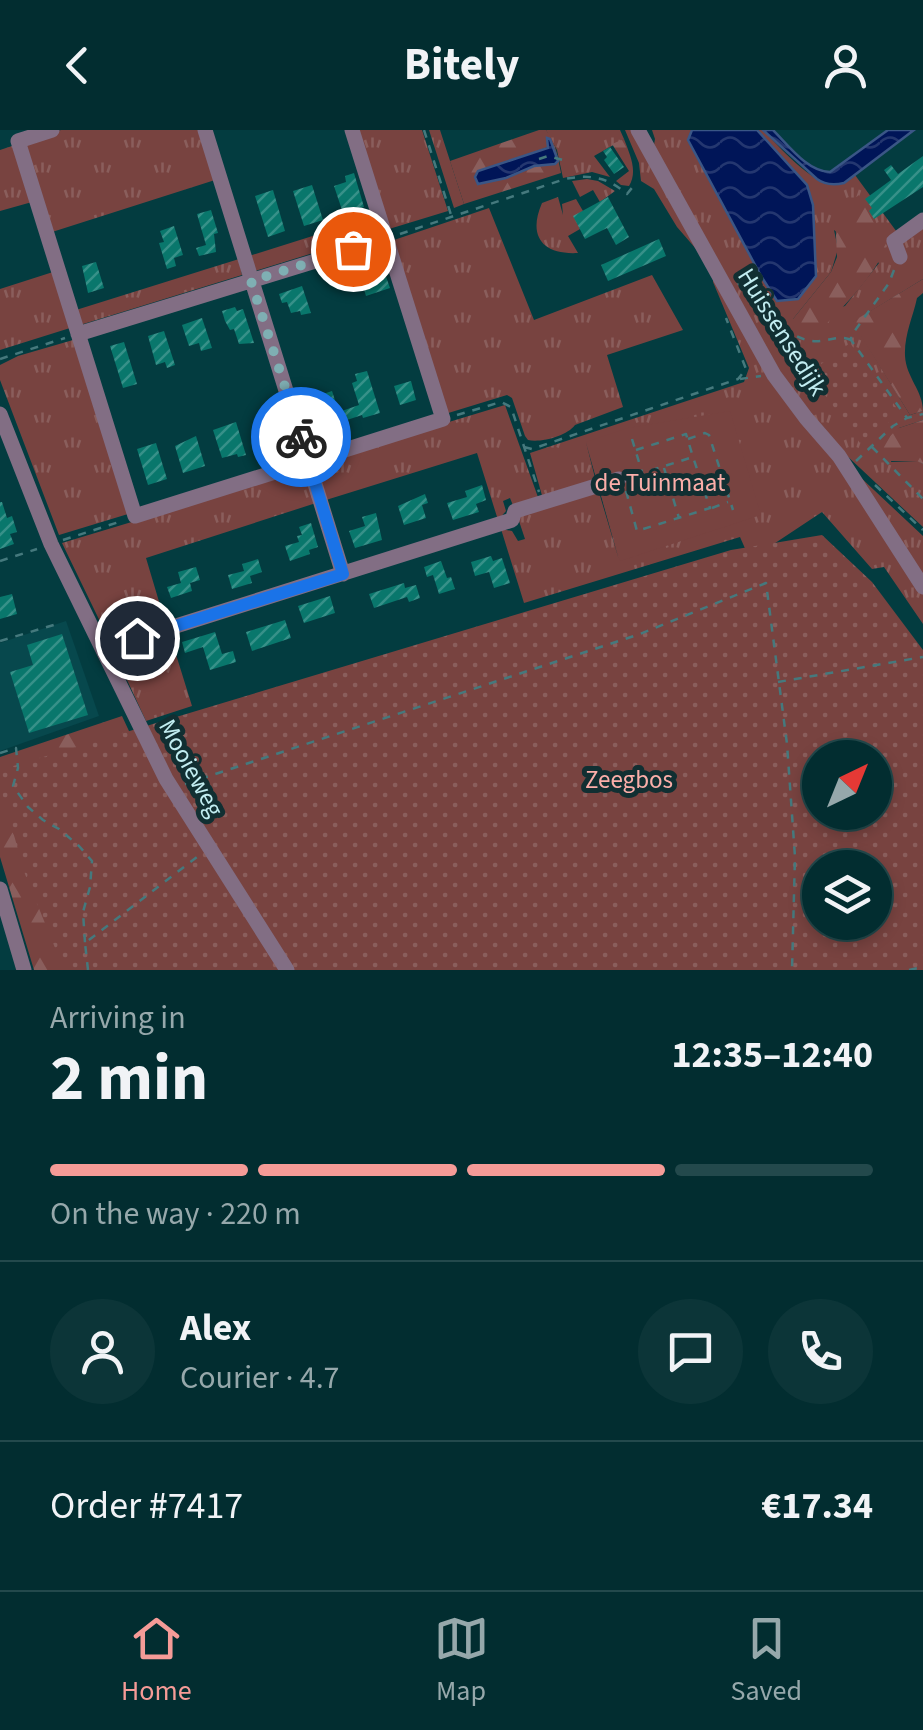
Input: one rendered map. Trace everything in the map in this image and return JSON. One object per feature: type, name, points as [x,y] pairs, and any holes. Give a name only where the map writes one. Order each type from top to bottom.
[{"type":"street","points":[[52,130],[18,141],[136,516],[312,473],[443,420],[352,130]]},
{"type":"street","points":[[205,130],[343,574]]},
{"type":"street","name":"Huissensedijk","points":[[638,130],[774,375],[806,418],[847,459],[923,586]]},
{"type":"street","points":[[900,257],[894,241],[923,220]]},
{"type":"street","points":[[78,334],[387,238]]},
{"type":"street","name":"Mooieweg","points":[[0,414],[51,544],[166,780],[287,970]]},
{"type":"street","points":[[103,649],[512,520],[515,511],[620,479]]},
{"type":"street","points":[[0,889],[21,969]]},
{"type":"path","points":[[424,130],[452,218]]},
{"type":"path","points":[[538,158],[563,160]]},
{"type":"path","points":[[387,238],[490,202],[584,176],[600,177],[627,194],[636,184]]},
{"type":"path","points":[[851,340],[900,257]]},
{"type":"path","points":[[734,279],[776,323],[806,341],[843,337],[851,340],[906,418]]},
{"type":"path","points":[[724,313],[746,369],[738,379]]},
{"type":"path","points":[[0,359],[78,334]]},
{"type":"path","points":[[524,447],[532,449],[738,379],[774,375]]},
{"type":"path","points":[[443,420],[502,402],[507,404],[542,503]]},
{"type":"path","points":[[847,459],[871,446],[906,418],[923,414]]},
{"type":"path","points":[[636,450],[686,434],[710,508]]},
{"type":"path","points":[[688,439],[708,435],[732,510]]},
{"type":"path","points":[[632,440],[642,473]]},
{"type":"path","points":[[871,446],[923,500]]},
{"type":"path","points":[[640,540],[620,479],[693,457]]},
{"type":"path","points":[[663,467],[679,518]]},
{"type":"path","points":[[868,479],[923,530]]},
{"type":"path","points":[[638,531],[730,502]]},
{"type":"path","points":[[0,561],[136,516]]},
{"type":"path","points":[[180,785],[640,634],[766,583],[787,744],[795,857],[792,970]]},
{"type":"path","points":[[0,642],[57,624]]},
{"type":"path","points":[[778,682],[923,656]]},
{"type":"path","points":[[0,754],[16,748],[18,768],[13,786],[28,807],[59,829],[92,862],[82,912],[88,970]]},
{"type":"path","points":[[85,942],[208,848]]},
{"type":"path","points":[[909,970],[923,967]]},
{"type":"shaded area","points":[[66,621],[99,716],[0,751],[0,643]]},
{"type":"green space","points":[[61,130],[200,130],[215,180],[49,233],[21,143]]},
{"type":"green space","points":[[359,130],[422,130],[448,211],[389,229]]},
{"type":"green space","points":[[429,130],[440,130],[464,204],[454,208]]},
{"type":"green space","points":[[546,130],[620,130],[624,139],[594,156],[610,177],[592,172],[563,178],[557,150]]},
{"type":"green space","points":[[546,130],[561,173],[464,204],[450,161]],"holes":[[[548,147],[541,166],[506,178],[478,171]]]},
{"type":"green space","points":[[625,130],[633,130],[703,257],[677,227],[654,189],[641,181],[639,163]]},
{"type":"green space","points":[[652,130],[692,130],[688,140],[777,301],[780,155],[758,130],[763,130],[799,166],[821,181],[842,184],[855,175],[902,239],[923,224],[923,279],[853,322],[910,415],[923,411],[923,420],[899,428],[891,462],[923,464],[923,527],[829,439],[797,401],[653,151]],"holes":[[[834,230],[879,263],[845,306],[793,319],[831,272],[838,249]]]},
{"type":"green space","points":[[624,139],[633,169],[629,186],[616,181],[629,171],[612,144]]},
{"type":"green space","points":[[15,145],[32,202],[0,211],[0,150]]},
{"type":"green space","points":[[587,179],[615,191],[600,202],[593,190],[580,197],[572,181]]},
{"type":"green space","points":[[859,195],[887,246],[863,284],[811,340],[793,319],[831,272],[837,257],[835,214]]},
{"type":"green space","points":[[558,197],[563,215],[562,204],[576,199],[583,211],[580,229],[568,236],[578,253],[555,251],[537,233],[542,203]]},
{"type":"green space","points":[[489,208],[534,320],[652,275],[683,330],[607,355],[623,407],[540,440],[528,440],[525,436],[512,398],[507,395],[445,414],[391,241]]},
{"type":"green space","points":[[376,216],[381,232],[255,271],[249,256]]},
{"type":"green space","points":[[239,259],[242,275],[80,325],[76,310]]},
{"type":"green space","points":[[53,272],[70,328],[0,350],[0,289]]},
{"type":"green space","points":[[713,275],[923,594],[923,624],[884,567],[872,569],[822,512],[760,553],[770,605],[740,537],[524,603],[501,529],[512,531],[518,541],[525,539],[517,515],[598,489],[619,560],[586,442],[596,482],[543,499],[530,453],[744,382],[749,368]]},
{"type":"green space","points":[[923,279],[923,293],[917,298],[907,333],[905,356],[923,411],[910,415],[852,322]]},
{"type":"green space","points":[[73,340],[128,514],[59,535],[0,380],[0,365]]},
{"type":"green space","points":[[850,343],[901,414],[860,443],[809,373]]},
{"type":"green space","points":[[505,405],[539,500],[514,508],[510,498],[503,501],[506,511],[498,520],[477,453],[326,500],[316,464],[320,461]]},
{"type":"green space","name":"de Tuinmaat","points":[[730,411],[761,515],[620,561],[586,442],[628,428]]},
{"type":"green space","points":[[923,420],[923,464],[882,461],[873,451],[899,428]]},
{"type":"green space","points":[[304,470],[316,503],[146,558],[166,625],[109,640],[62,543]]},
{"type":"green space","points":[[858,475],[923,536],[923,580]]},
{"type":"green space","name":"Zeegbos","points":[[822,535],[872,582],[923,650],[923,970],[64,970],[25,874],[0,786],[0,770],[731,550]]},
{"type":"green space","points":[[169,632],[192,706],[146,721],[115,654],[120,648]]},
{"type":"green space","points":[[122,716],[135,744],[130,970],[34,970],[0,857],[0,757]]},
{"type":"water","points":[[692,130],[757,130],[807,185],[813,205],[816,276],[798,299],[777,301],[761,276],[688,140]]},
{"type":"water","points":[[763,130],[773,130],[806,162],[830,172],[888,130],[914,130],[844,183],[834,184],[817,179]]},
{"type":"water","points":[[547,138],[558,161],[555,164],[534,166],[478,184],[478,171],[548,148]]},
{"type":"building","points":[[610,147],[624,167],[614,174],[604,160],[607,157],[603,151]]},
{"type":"building","points":[[923,156],[923,187],[874,219],[865,199],[891,180],[884,170],[891,165],[898,174]]},
{"type":"building","points":[[354,173],[364,207],[343,213],[334,186],[346,182],[345,176]]},
{"type":"building","points":[[312,185],[323,220],[304,226],[293,191]]},
{"type":"building","points":[[273,190],[285,231],[268,237],[255,196]]},
{"type":"building","points":[[608,197],[629,237],[616,245],[607,228],[585,239],[573,216]]},
{"type":"building","points":[[211,210],[218,233],[214,234],[216,252],[199,256],[196,248],[206,245],[197,214]]},
{"type":"building","points":[[174,226],[183,255],[174,258],[176,266],[167,269],[159,243],[164,242],[160,231]]},
{"type":"building","points":[[659,239],[666,256],[608,281],[601,265]]},
{"type":"building","points":[[96,262],[104,288],[88,293],[82,266]]},
{"type":"building","points":[[382,265],[390,288],[366,296],[358,269]]},
{"type":"building","points":[[302,286],[311,313],[291,313],[279,294]]},
{"type":"building","points":[[235,307],[237,311],[243,309],[254,343],[239,344],[234,329],[230,330],[225,321],[222,311]]},
{"type":"building","points":[[202,318],[212,348],[201,351],[199,343],[189,346],[182,325]]},
{"type":"building","points":[[164,331],[175,365],[167,368],[165,362],[156,365],[148,336]]},
{"type":"building","points":[[124,342],[137,384],[123,388],[110,346]]},
{"type":"building","points":[[367,371],[380,413],[326,427],[318,401],[325,399],[323,394],[332,391],[339,412],[359,405],[352,383],[357,381],[355,374]]},
{"type":"building","points":[[411,381],[416,400],[400,405],[394,386]]},
{"type":"building","points":[[275,408],[283,434],[278,435],[274,446],[262,449],[254,423],[266,418],[264,412]]},
{"type":"building","points":[[236,422],[246,455],[222,458],[213,430]]},
{"type":"building","points":[[196,436],[205,466],[183,473],[175,446]]},
{"type":"building","points":[[156,443],[167,479],[148,485],[137,449]]},
{"type":"building","points":[[482,485],[486,500],[476,504],[479,512],[453,520],[447,503],[467,497],[465,491]]},
{"type":"building","points":[[425,494],[428,503],[422,505],[426,518],[404,525],[398,506]]},
{"type":"building","points":[[0,502],[7,518],[12,516],[17,532],[10,534],[14,544],[0,549]]},
{"type":"building","points":[[376,513],[382,540],[355,548],[349,531],[365,526],[362,517]]},
{"type":"building","points":[[311,523],[318,547],[290,561],[285,546],[299,542],[299,527]]},
{"type":"building","points":[[491,556],[493,561],[502,558],[510,583],[494,588],[489,572],[475,576],[471,562]]},
{"type":"building","points":[[258,559],[262,572],[250,576],[252,583],[232,589],[228,575],[244,571],[242,564]]},
{"type":"building","points":[[441,561],[455,589],[439,594],[433,575],[427,577],[424,567]]},
{"type":"building","points":[[196,567],[200,580],[190,583],[192,591],[171,598],[167,587],[181,583],[178,572]]},
{"type":"building","points":[[404,583],[405,588],[416,585],[420,598],[409,602],[407,597],[374,608],[369,594]]},
{"type":"building","points":[[12,594],[17,614],[0,619],[0,597]]},
{"type":"building","points":[[330,596],[335,613],[304,623],[298,606]]},
{"type":"building","points":[[285,620],[291,638],[252,651],[246,632]]},
{"type":"building","points":[[215,632],[222,654],[233,651],[236,662],[210,670],[203,647],[185,653],[182,642]]},
{"type":"building","points":[[62,634],[88,715],[29,733],[10,672],[33,665],[27,645]]},
{"type":"way so far","points":[[301,437],[251,281],[353,249]]},
{"type":"route","points":[[137,638],[343,574],[301,437]]}]
